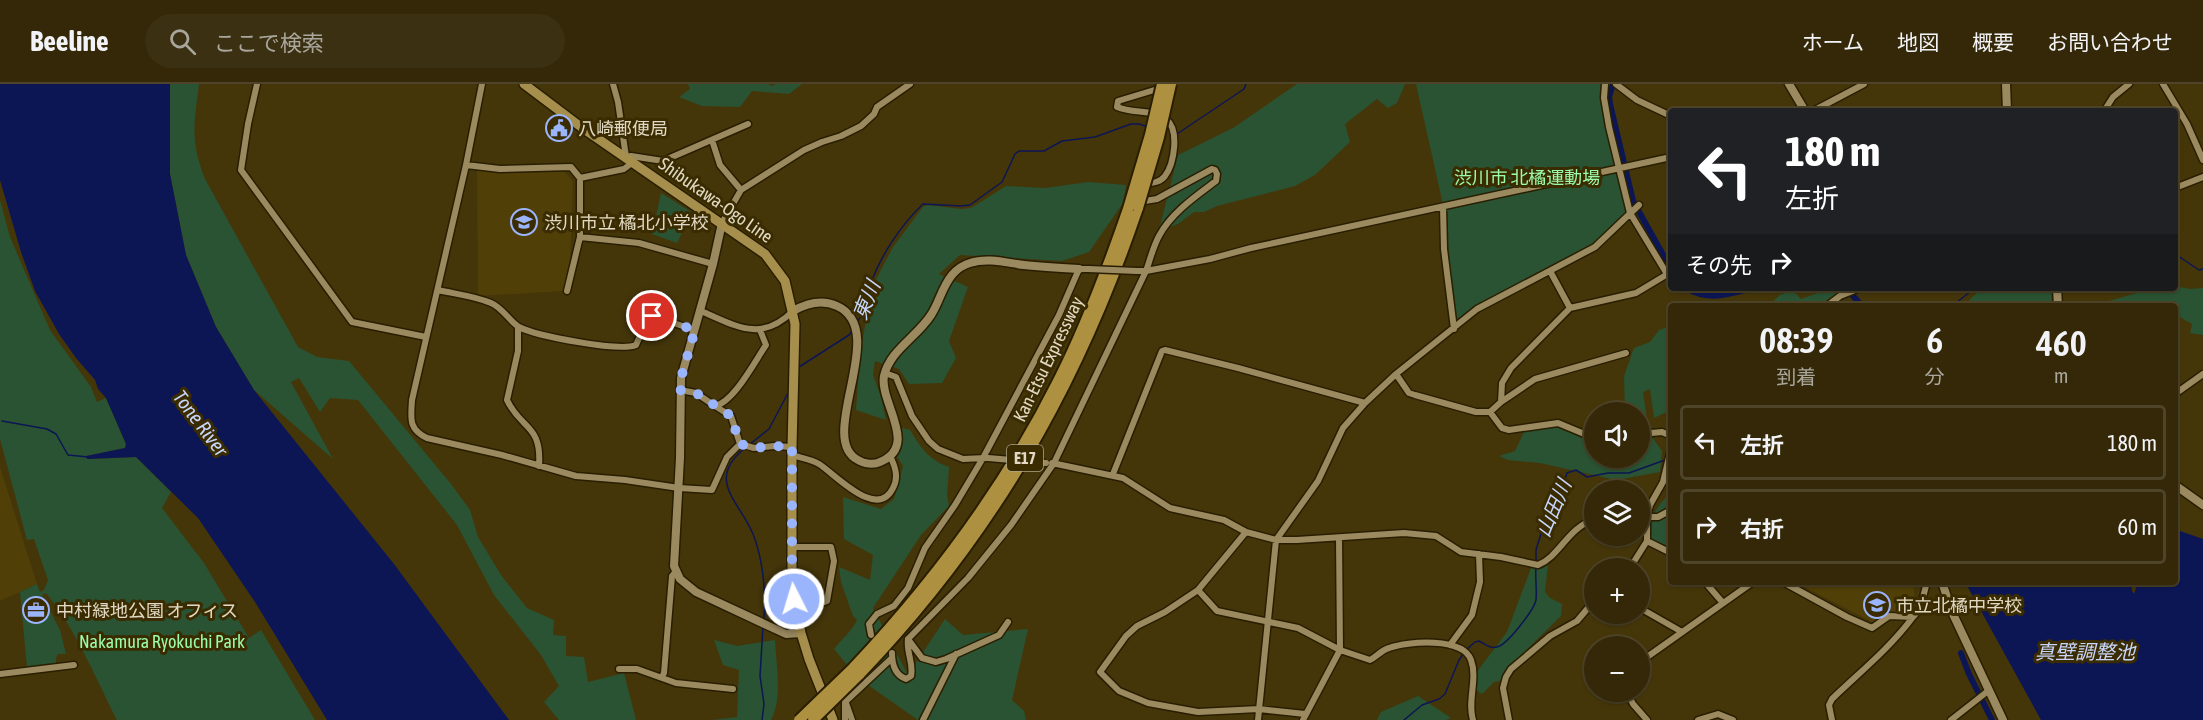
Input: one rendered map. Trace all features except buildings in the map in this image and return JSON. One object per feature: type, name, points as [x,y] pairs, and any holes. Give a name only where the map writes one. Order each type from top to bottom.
[{"type":"highway","name":"Kan-Etsu Expressway","points":[[1133,209],[1162,84]]},
{"type":"highway","name":"Kan-Etsu Expressway","points":[[813,720],[856,672],[952,552],[1024,444],[1059,380],[1133,209],[1159,137],[1171,84]]},
{"type":"highway","name":"Kan-Etsu Expressway","points":[[799,720],[856,672]]},
{"type":"main road","name":"Shibukawa-Ogo Line","points":[[524,84],[765,254],[777,267],[785,281],[793,311],[795,363],[792,451]]},
{"type":"main road","points":[[792,451],[793,585],[801,633],[833,720]]},
{"type":"street","points":[[257,84],[248,124],[242,170],[352,322],[426,337]]},
{"type":"street","points":[[482,84],[466,165],[412,400],[411,422],[418,434],[576,476],[712,490],[727,457],[745,445],[759,448],[774,446],[817,462],[854,492],[872,499],[887,496],[894,487],[896,472],[890,456]]},
{"type":"street","points":[[662,677],[672,576],[676,571],[681,378],[701,311],[722,223],[741,190],[804,150],[861,126],[874,114],[877,107],[910,84]]},
{"type":"street","points":[[844,720],[845,702],[892,656],[899,676],[906,679],[911,676],[913,672],[907,646],[908,639],[968,578],[1011,525],[1054,463],[1146,271],[1161,231],[1217,178],[1215,170],[1212,170],[1157,199],[1145,201],[1137,196],[1141,185],[1158,182],[1165,176],[1175,142],[1173,126],[1157,114],[1119,108],[1117,107],[1118,101],[1171,84]]},
{"type":"street","points":[[1605,84],[1604,98],[1630,213],[1668,271]]},
{"type":"street","points":[[1617,84],[1637,100],[1668,115]]},
{"type":"street","points":[[1789,84],[1803,108]]},
{"type":"street","points":[[1819,108],[1864,84]]},
{"type":"street","points":[[2006,84],[2007,108]]},
{"type":"street","points":[[2106,108],[2113,97],[2129,84]]},
{"type":"street","points":[[2163,84],[2177,108]]},
{"type":"street","points":[[614,85],[629,160]]},
{"type":"street","points":[[2178,109],[2203,160]]},
{"type":"street","points":[[580,178],[624,169],[631,156],[663,161],[748,124]]},
{"type":"street","points":[[712,140],[720,165],[741,190]]},
{"type":"street","points":[[701,311],[742,328],[760,330],[775,325],[793,311],[809,303],[832,304],[840,307],[856,328],[857,352],[844,431],[846,448],[859,461],[880,462],[890,456],[894,450],[898,434],[896,422],[885,395],[885,373],[895,355],[930,317],[950,277],[962,266],[990,260],[1084,269],[1146,271],[1668,158]]},
{"type":"street","points":[[466,165],[500,169],[571,167],[580,178],[580,237],[567,291]]},
{"type":"street","points":[[2178,187],[2203,177]]},
{"type":"street","points":[[1258,720],[1276,540],[1318,481],[1342,428],[1365,402],[1396,374],[1477,309],[1595,247],[1639,205]]},
{"type":"street","points":[[1443,207],[1444,249],[1454,329]]},
{"type":"street","points":[[580,237],[639,243],[713,264]]},
{"type":"street","points":[[871,635],[869,624],[877,614],[894,606],[901,599],[925,548],[986,458],[1084,269]]},
{"type":"street","points":[[1550,271],[1570,308]]},
{"type":"street","points":[[1500,402],[1502,383],[1511,368],[1570,308],[1636,293],[1668,274]]},
{"type":"street","points":[[438,290],[491,303],[518,327],[568,339],[630,347],[636,345],[648,318],[652,316],[695,330]]},
{"type":"street","points":[[1831,303],[1852,291]]},
{"type":"street","points":[[518,327],[518,351],[507,400],[534,433],[540,454],[539,466]]},
{"type":"street","points":[[715,406],[730,398],[766,345],[760,330]]},
{"type":"street","points":[[1113,474],[1162,351],[1165,350],[1365,402]]},
{"type":"street","points":[[1396,374],[1409,393],[1476,412],[1490,412],[1500,402],[1535,379],[1626,353]]},
{"type":"street","points":[[885,373],[896,378],[912,416],[929,441],[938,449],[963,459],[986,458],[1054,463],[1113,474],[1170,508],[1224,520],[1246,532],[1276,540],[1404,533],[1436,536],[1461,552],[1538,565],[1549,558],[1569,534],[1584,523]]},
{"type":"street","points":[[2178,392],[2203,374]]},
{"type":"street","points":[[680,390],[696,393],[731,416],[745,445]]},
{"type":"street","points":[[1490,412],[1502,428],[1509,430],[1558,423],[1584,434]]},
{"type":"street","points":[[1650,433],[1662,432],[1668,435]]},
{"type":"street","points":[[1650,505],[1663,483],[1668,462]]},
{"type":"street","points":[[2178,487],[2203,505]]},
{"type":"street","points":[[1650,518],[1658,517],[1668,512]]},
{"type":"street","points":[[1246,532],[1198,590],[1165,612],[1137,626],[1126,636],[1100,672],[1119,691],[1148,703],[1198,712],[1259,709],[1304,717],[1340,650],[1339,538]]},
{"type":"street","points":[[1650,542],[1668,552]]},
{"type":"street","points":[[792,547],[831,547],[834,561],[827,601],[814,606],[802,585],[793,585]]},
{"type":"street","points":[[1450,645],[1472,615],[1480,582],[1479,554]]},
{"type":"street","points":[[676,571],[685,584],[696,592],[786,634],[801,633]]},
{"type":"street","points":[[1708,585],[1723,603]]},
{"type":"street","points":[[1650,655],[1749,585]]},
{"type":"street","points":[[1788,585],[1872,628],[1888,616],[1912,617]]},
{"type":"street","points":[[1832,720],[1829,705],[1832,699],[1864,672],[1899,635],[1920,609],[1926,585]]},
{"type":"street","points":[[1943,585],[1952,612],[2003,720]]},
{"type":"street","points":[[1198,590],[1217,611],[1298,628],[1340,650],[1370,660],[1387,648],[1410,642],[1450,645],[1460,649],[1471,659],[1473,669],[1470,701],[1473,720]]},
{"type":"street","points":[[1509,720],[1503,688],[1511,669],[1551,636],[1577,621],[1584,613]]},
{"type":"street","points":[[1650,614],[1682,632]]},
{"type":"street","points":[[908,639],[922,658],[936,662],[999,636],[1008,622]]},
{"type":"street","points":[[923,720],[956,654]]},
{"type":"street","points":[[0,674],[74,665]]},
{"type":"street","points":[[619,669],[637,669],[676,683],[733,689]]},
{"type":"street","points":[[1951,720],[1988,691]]},
{"type":"street","points":[[845,702],[852,720]]},
{"type":"street","points":[[1632,702],[1647,720]]},
{"type":"street","points":[[1698,720],[1718,714],[1733,720]]},
{"type":"shaded area","name":"渋川市立 橘北小学校","points":[[477,165],[562,169],[573,181],[570,262],[563,291],[478,296]]},
{"type":"shaded area","points":[[0,467],[37,584],[0,601]]},
{"type":"shaded area","name":"市立北橘中学校","points":[[1801,585],[1913,585],[1915,600],[1913,610],[1904,613],[1888,612],[1872,622]]},
{"type":"green space","points":[[170,84],[199,84],[194,132],[197,153],[205,179],[298,347],[317,357],[349,361],[470,510],[478,537],[501,575],[527,608],[554,620],[553,635],[566,636],[566,656],[584,657],[588,682],[624,673],[636,720],[559,720],[544,702],[559,686],[541,655],[494,595],[457,525],[358,400],[330,398],[320,412],[299,378],[291,382],[333,459],[254,390],[216,327],[186,255],[170,174]]},
{"type":"green space","points":[[688,84],[769,84],[771,86],[802,84],[789,94],[752,91],[740,107],[702,106],[679,97],[690,89]]},
{"type":"green space","points":[[1297,84],[1405,84],[1397,103],[1388,108],[1377,99],[1345,124],[1350,142],[1315,175],[1295,186],[1217,206],[1204,212],[1194,212],[1178,224],[1159,230],[1178,155],[1233,128]]},
{"type":"green space","name":"渋川市 北橘運動場","points":[[1416,84],[1604,84],[1627,213],[1597,242],[1484,304],[1455,325],[1445,249],[1444,209]]},
{"type":"green space","points":[[1088,182],[1126,185],[1123,203],[1089,252],[1062,261],[960,255],[939,274],[968,287],[949,341],[956,358],[942,383],[909,384],[899,369],[875,361],[873,375],[886,420],[856,410],[860,354],[872,287],[893,247],[923,207],[928,205],[971,208],[1006,186],[1045,188]]},
{"type":"green space","points":[[661,193],[707,222],[708,233],[688,220],[677,243],[652,234]]},
{"type":"green space","name":"Nakamura Ryokuchi Park","points":[[0,200],[10,237],[50,330],[91,387],[97,402],[106,398],[126,444],[125,448],[87,456],[87,459],[136,457],[171,492],[162,508],[204,563],[249,638],[261,630],[315,720],[117,720],[76,639],[46,593],[42,595],[60,630],[66,654],[58,654],[56,664],[27,668],[20,592],[37,584],[40,592],[44,590],[48,580],[34,539],[27,540],[0,439]]},
{"type":"green space","points":[[2178,287],[2203,288],[2203,335],[2190,333],[2192,324],[2178,316],[2178,303],[2102,303],[2144,291],[2178,291]]},
{"type":"green space","points":[[1790,291],[1793,291],[1801,299],[1824,291],[1840,291],[1822,303],[1771,303],[1780,295]]},
{"type":"green space","points":[[1981,291],[2051,291],[2052,303],[1968,303]]},
{"type":"green space","points":[[1668,327],[1668,411],[1654,418],[1650,389],[1643,392],[1644,402],[1625,402],[1624,376],[1634,348],[1650,342],[1659,330]]},
{"type":"green space","points":[[1555,425],[1584,436],[1584,468],[1650,468],[1650,434],[1662,451],[1660,472],[1616,480],[1540,463],[1508,460],[1499,456],[1515,451],[1524,432]]},
{"type":"green space","points":[[902,428],[910,430],[931,457],[949,467],[947,495],[949,506],[921,535],[873,608],[908,675],[945,619],[963,635],[1028,629],[1012,700],[1024,711],[1026,720],[918,720],[858,678],[834,649],[857,620],[853,616],[841,582],[839,567],[870,580],[873,555],[844,539],[843,497],[881,509],[894,499],[903,466],[896,455],[901,443]]},
{"type":"green space","points":[[1668,496],[1668,546],[1651,540],[1653,519],[1661,503]]},
{"type":"green space","points":[[1548,564],[1545,592],[1550,598],[1562,604],[1561,616],[1507,669],[1500,681],[1494,682],[1482,694],[1476,690],[1476,673],[1507,632],[1531,568]]},
{"type":"green space","points":[[714,640],[737,646],[775,640],[778,691],[771,720],[712,720],[737,717],[739,670],[723,665]]},
{"type":"green space","points":[[1418,696],[1451,718],[1446,720],[1377,720],[1381,712]]},
{"type":"water","name":"Tone River","points":[[0,84],[170,84],[170,174],[186,255],[216,327],[254,390],[394,564],[509,720],[327,720],[255,602],[198,518],[136,457],[87,459],[86,456],[125,448],[126,444],[106,398],[59,334],[35,291],[21,252],[0,180]]},
{"type":"water","name":"真壁調整池","points":[[2178,532],[2203,539],[2203,720],[2041,720],[1967,585],[2131,585],[2134,594],[2137,585],[2178,585]]},
{"type":"waterway","name":"東川","points":[[1177,134],[1244,89],[1246,84]]},
{"type":"waterway","points":[[1613,84],[1609,97],[1610,104],[1633,201],[1668,264]]},
{"type":"waterway","name":"東川","points":[[856,325],[885,252],[899,231],[923,204],[970,205],[1002,182],[1015,154],[1019,151],[1044,151],[1062,141],[1095,137],[1131,124],[1148,127]]},
{"type":"waterway","name":"山田川","points":[[2178,256],[2199,270],[2203,269]]},
{"type":"waterway","points":[[1692,291],[1711,296],[1740,291]]},
{"type":"waterway","points":[[1849,291],[1859,303]]},
{"type":"waterway","name":"山田川","points":[[1956,303],[1971,291]]},
{"type":"waterway","name":"東川","points":[[798,370],[799,367],[852,331]]},
{"type":"waterway","name":"東川","points":[[750,444],[769,429],[789,391]]},
{"type":"waterway","points":[[2,421],[47,429],[56,434],[68,455],[88,457]]},
{"type":"waterway","name":"東川","points":[[744,449],[733,460],[727,471],[726,481],[734,501],[753,534],[759,554],[765,597],[764,618]]},
{"type":"waterway","name":"山田川","points":[[1536,561],[1536,550],[1548,510],[1560,495],[1567,473],[1576,470],[1587,477],[1608,473],[1629,473],[1665,460]]},
{"type":"waterway","name":"山田川","points":[[1466,650],[1479,641],[1490,647],[1497,647],[1520,626],[1536,600],[1536,566]]},
{"type":"waterway","name":"東川","points":[[762,720],[764,704],[760,676],[763,626]]},
{"type":"waterway","points":[[1961,653],[1992,720]]},
{"type":"waterway","name":"山田川","points":[[1404,720],[1422,705],[1439,699],[1445,694],[1463,654]]},
{"type":"place","name":"八崎郵便局","points":[[559,128]]},
{"type":"place","name":"渋川市立 橘北小学校","points":[[524,222]]},
{"type":"place","name":"市立北橘中学校","points":[[1877,605]]},
{"type":"place","name":"中村緑地公園 オフィス","points":[[36,610]]},
{"type":"route","points":[[652,316],[695,330],[681,378],[680,390],[696,393],[731,416],[740,444],[750,448],[792,447],[794,599]]}]
